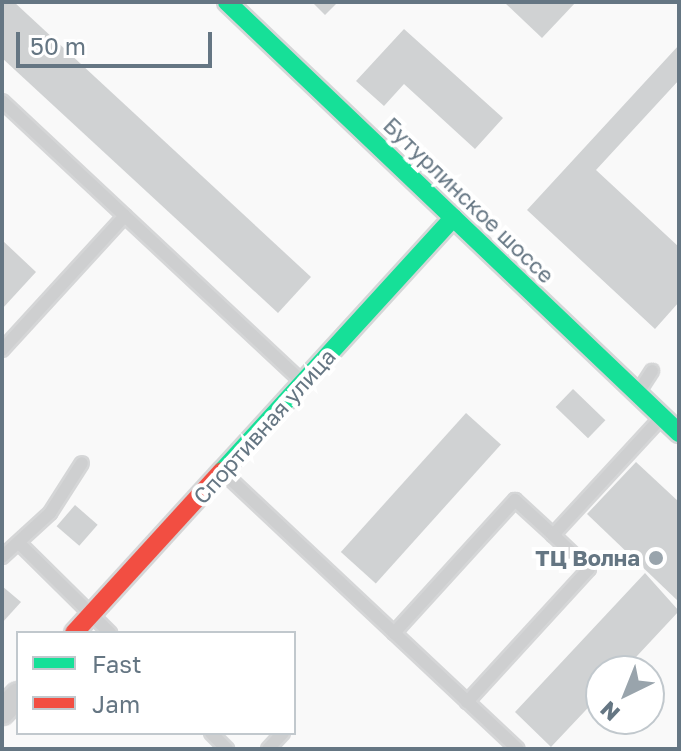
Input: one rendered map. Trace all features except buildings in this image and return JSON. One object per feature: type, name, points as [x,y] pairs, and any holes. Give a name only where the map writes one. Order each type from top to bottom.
[{"type":"main road","name":"Бутурлинское шоссе","points":[[227,2],[457,214],[679,433]]},
{"type":"main road","name":"Спортивная улица","points":[[76,631],[457,214]]},
{"type":"street","points":[[2,712],[16,697]]},
{"type":"lane","points":[[2,101],[303,383]]},
{"type":"lane","points":[[2,350],[125,216]]},
{"type":"lane","points":[[637,393],[652,371]]},
{"type":"lane","points":[[553,535],[662,417]]},
{"type":"lane","points":[[2,557],[20,544],[82,463]]},
{"type":"lane","points":[[222,471],[518,749]]},
{"type":"lane","points":[[394,633],[515,500],[589,569],[467,702]]},
{"type":"lane","points":[[20,544],[108,631]]},
{"type":"traffic: fast","points":[[227,2],[679,433]]},
{"type":"traffic: fast","points":[[222,471],[453,218]]},
{"type":"traffic: jam","points":[[76,631],[222,471]]},
{"type":"place","name":"ТЦ Волна","points":[[656,558]]}]
